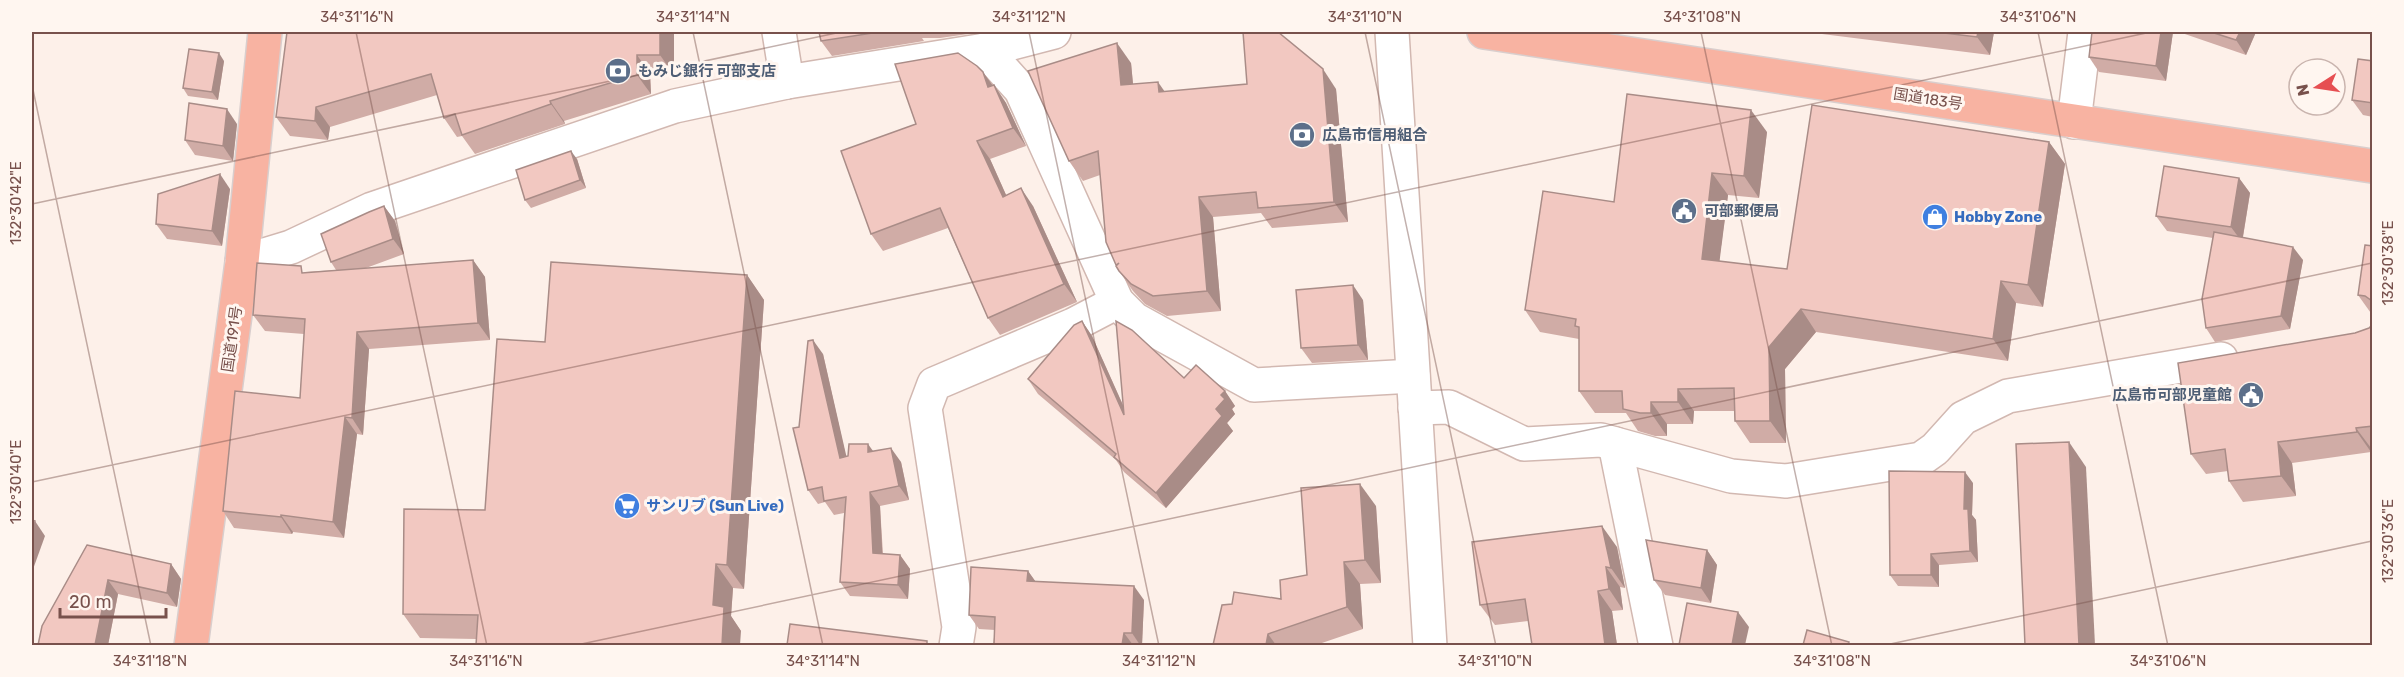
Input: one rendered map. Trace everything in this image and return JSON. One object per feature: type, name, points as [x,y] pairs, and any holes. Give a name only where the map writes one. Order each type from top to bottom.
[{"type":"highway","name":"国道191号","points":[[191,645],[242,262],[265,32]]},
{"type":"highway","name":"国道183号","points":[[1484,32],[2373,166]]},
{"type":"street","points":[[778,32],[787,82]]},
{"type":"street","points":[[242,262],[291,247],[375,208],[675,106],[787,82],[985,50],[1054,32]]},
{"type":"street","points":[[1392,32],[1431,645]]},
{"type":"street","points":[[2074,122],[2085,32]]},
{"type":"street","points":[[985,50],[1021,90],[1117,302],[1134,319],[1254,386],[1413,376]]},
{"type":"street","points":[[956,645],[959,627],[926,408],[934,384],[1072,325],[1117,302]]},
{"type":"street","points":[[1415,408],[1449,407],[1524,444],[1600,440],[1731,476],[1786,481],[1921,459],[1935,449],[1963,418],[2008,396],[2255,353]]},
{"type":"street","points":[[1615,444],[1656,645]]},
{"type":"building","points":[[287,32],[660,32],[660,55],[637,55],[637,75],[550,101],[551,104],[462,135],[455,114],[444,118],[431,74],[316,107],[315,121],[276,117]]},
{"type":"building","points":[[819,32],[879,32],[821,41]]},
{"type":"building","points":[[1243,32],[1278,32],[1323,69],[1334,202],[1258,208],[1256,192],[1199,197],[1207,291],[1153,296],[1131,284],[1119,271],[1116,266],[1119,263],[1116,265],[1106,242],[1098,151],[1069,161],[1028,71],[1117,43],[1121,85],[1158,82],[1159,92],[1247,84]]},
{"type":"building","points":[[1936,32],[1978,32],[1977,37]]},
{"type":"building","points":[[2092,32],[2161,32],[2156,66],[2089,57]]},
{"type":"building","points":[[2211,32],[2240,32],[2236,40]]},
{"type":"building","points":[[189,49],[219,53],[212,92],[183,88]]},
{"type":"building","points":[[958,53],[983,72],[988,87],[994,85],[1013,128],[977,141],[1003,197],[1021,188],[1064,284],[988,318],[940,208],[871,234],[841,151],[916,124],[895,64]]},
{"type":"building","points":[[2358,59],[2373,61],[2373,103],[2352,100]]},
{"type":"building","points":[[1627,94],[1751,110],[1744,176],[1712,173],[1702,259],[1787,269],[1812,105],[2049,142],[2028,285],[2001,281],[1993,339],[1801,309],[1769,347],[1770,421],[1735,421],[1734,388],[1678,389],[1678,402],[1651,402],[1651,413],[1623,409],[1622,391],[1579,391],[1579,327],[1575,326],[1576,319],[1525,310],[1543,191],[1614,202]]},
{"type":"building","points":[[189,103],[227,109],[223,146],[185,140]]},
{"type":"building","points":[[571,151],[580,180],[525,200],[516,170]]},
{"type":"building","points":[[2164,166],[2239,178],[2231,227],[2156,216]]},
{"type":"building","points":[[220,174],[212,231],[156,224],[158,194]]},
{"type":"building","points":[[384,206],[393,239],[331,262],[321,234]]},
{"type":"building","points":[[2214,232],[2293,247],[2281,316],[2206,328],[2202,299]]},
{"type":"building","points":[[2365,245],[2373,246],[2373,303],[2365,296],[2358,295]]},
{"type":"building","points":[[473,260],[478,323],[357,332],[352,418],[345,417],[333,522],[223,511],[235,391],[300,398],[305,319],[253,315],[257,263],[301,266],[302,273]]},
{"type":"building","name":"サンリブ (Sun Live)","points":[[551,262],[747,275],[727,565],[716,564],[713,605],[724,607],[722,645],[476,645],[478,615],[403,614],[404,509],[485,510],[497,339],[545,342]]},
{"type":"building","points":[[1353,285],[1358,345],[1301,348],[1296,290]]},
{"type":"building","points":[[1082,321],[1124,415],[1116,321],[1132,330],[1184,378],[1196,365],[1225,391],[1221,395],[1225,399],[1216,409],[1222,416],[1156,493],[1114,457],[1116,454],[1028,379],[1074,325]]},
{"type":"building","points":[[2373,324],[2373,426],[2356,428],[2357,432],[2278,442],[2281,476],[2229,481],[2225,449],[2191,454],[2178,363],[2355,333]]},
{"type":"building","points":[[813,340],[840,458],[848,456],[849,444],[868,444],[868,452],[891,448],[899,486],[870,492],[873,553],[900,555],[898,585],[840,582],[846,497],[824,501],[822,487],[808,490],[793,428],[799,427],[808,341]]},
{"type":"building","points":[[2069,442],[2079,645],[2025,645],[2016,444]]},
{"type":"building","points":[[1889,471],[1965,472],[1964,509],[1968,509],[1970,551],[1931,554],[1931,575],[1890,575]]},
{"type":"building","points":[[1360,484],[1365,560],[1344,562],[1347,607],[1268,634],[1266,645],[1213,645],[1222,605],[1232,604],[1234,592],[1281,599],[1280,580],[1307,575],[1301,488]]},
{"type":"building","points":[[1602,526],[1611,568],[1606,567],[1609,589],[1598,591],[1605,645],[1532,645],[1525,599],[1480,605],[1472,542]]},
{"type":"building","points":[[1646,540],[1707,550],[1701,588],[1654,580]]},
{"type":"building","points":[[87,545],[171,564],[167,593],[108,580],[95,645],[38,645],[42,626]]},
{"type":"building","points":[[971,567],[1028,571],[1027,581],[1134,586],[1132,633],[1124,633],[1122,645],[994,645],[995,617],[969,615]]},
{"type":"building","points":[[1687,603],[1738,612],[1732,645],[1679,645]]},
{"type":"building","points":[[790,624],[927,641],[927,645],[787,645]]},
{"type":"building","points":[[1807,630],[1849,642],[1848,645],[1803,645]]},
{"type":"place","name":"もみじ銀行 可部支店","points":[[618,71]]},
{"type":"place","name":"広島市信用組合","points":[[1302,135]]},
{"type":"place","name":"可部郵便局","points":[[1684,211]]},
{"type":"place","name":"Hobby Zone","points":[[1935,217]]},
{"type":"place","name":"広島市可部児童館","points":[[2251,395]]},
{"type":"place","name":"サンリブ (Sun Live)","points":[[627,506]]}]
